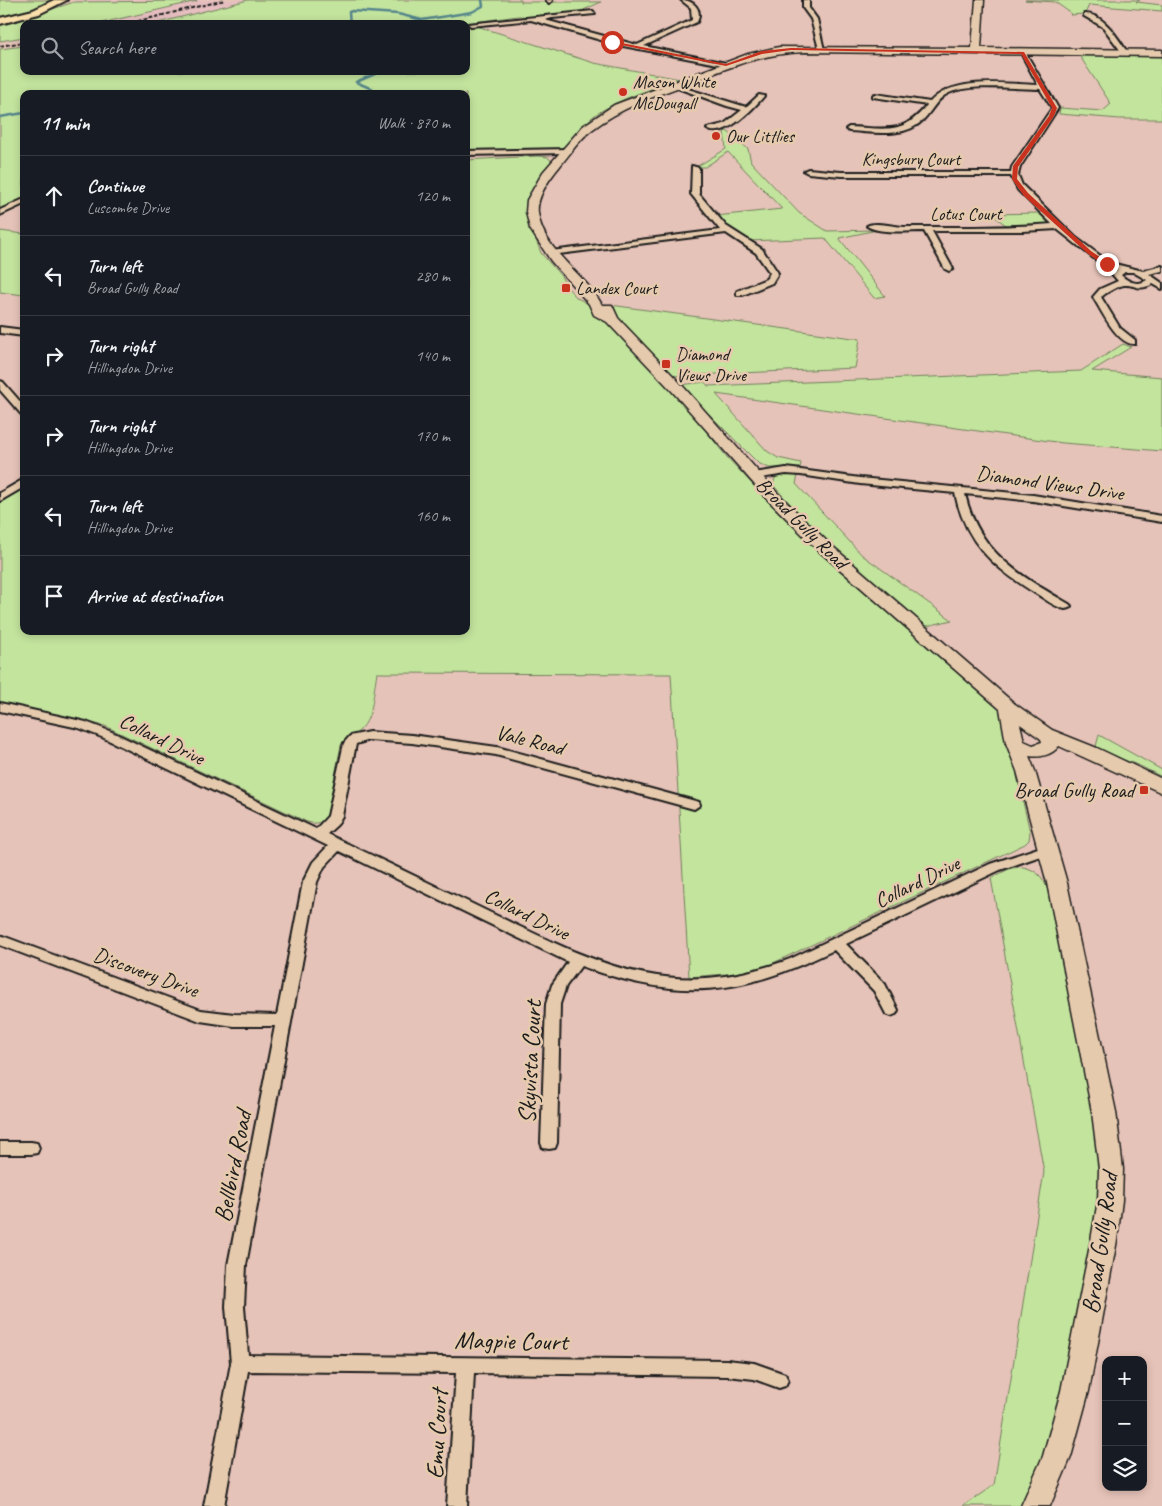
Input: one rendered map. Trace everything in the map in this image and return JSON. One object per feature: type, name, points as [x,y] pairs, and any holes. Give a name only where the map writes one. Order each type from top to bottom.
[{"type":"main road","points":[[0,21],[36,12],[62,0]]},
{"type":"street","points":[[637,47],[696,22],[695,9],[689,2],[684,0]]},
{"type":"street","points":[[806,0],[806,8],[814,19],[822,49]]},
{"type":"street","points":[[977,52],[980,0]]},
{"type":"street","points":[[539,20],[551,16],[593,13]]},
{"type":"street","points":[[1086,15],[1105,26],[1125,53]]},
{"type":"street","points":[[471,24],[523,17],[612,42],[726,65]]},
{"type":"street","name":"Broad Gully Road","points":[[1043,742],[1009,708],[843,565],[754,476],[676,387],[612,319],[599,312],[595,303],[551,253],[532,220],[532,206],[538,190],[563,154],[587,128],[610,111],[726,65],[769,51],[822,49],[1162,53]]},
{"type":"street","points":[[1022,52],[1053,102],[1054,112],[1016,166],[1014,174],[1020,189],[1089,252],[1107,264],[1144,273],[1162,287]]},
{"type":"street","points":[[674,85],[747,109]]},
{"type":"street","points":[[849,129],[887,130],[911,125],[918,121],[943,93],[958,88],[1044,87]]},
{"type":"street","points":[[710,129],[720,129],[728,126],[761,96]]},
{"type":"street","points":[[875,96],[933,104]]},
{"type":"street","points":[[470,153],[497,156]]},
{"type":"street","points":[[470,159],[563,154]]},
{"type":"street","points":[[695,168],[694,194],[727,231],[757,249],[774,273],[769,281],[740,293]]},
{"type":"street","name":"Kingsbury Court","points":[[808,171],[841,174],[1014,174]]},
{"type":"street","points":[[0,213],[20,203]]},
{"type":"street","name":"Lotus Court","points":[[871,226],[927,229],[1023,229],[1060,226]]},
{"type":"street","points":[[927,229],[949,269]]},
{"type":"street","points":[[551,253],[727,231]]},
{"type":"street","points":[[1089,252],[1098,264],[1124,282],[1162,287]]},
{"type":"street","points":[[1144,273],[1162,268]]},
{"type":"street","points":[[1116,276],[1117,272],[1126,269]]},
{"type":"street","points":[[1143,285],[1150,283],[1152,279]]},
{"type":"street","points":[[1124,282],[1103,291],[1097,297],[1117,330],[1132,342]]},
{"type":"street","points":[[0,330],[20,332]]},
{"type":"street","points":[[0,384],[20,407]]},
{"type":"street","name":"Diamond Views Drive","points":[[754,476],[793,471],[1070,504],[1162,519]]},
{"type":"street","points":[[0,498],[20,485]]},
{"type":"street","points":[[959,490],[966,521],[985,549],[1011,572],[1065,606]]},
{"type":"street","name":"Collard Drive","points":[[0,707],[96,730],[578,960],[610,973],[642,981],[679,985],[715,984],[767,974],[986,871],[1047,849]]},
{"type":"street","name":"Broad Gully Road","points":[[1009,708],[1007,714],[1023,768],[1026,771],[1056,883],[1104,1112],[1110,1150],[1111,1185],[1104,1240],[1070,1413],[1054,1464],[1035,1506]]},
{"type":"street","name":"Vale Road","points":[[317,836],[332,822],[335,816],[348,746],[354,739],[369,736],[412,738],[497,751],[694,804]]},
{"type":"street","points":[[1014,740],[1024,749],[1043,742],[1091,754],[1162,787]]},
{"type":"street","points":[[1026,771],[1033,767],[1043,742]]},
{"type":"street","name":"Bellbird Road","points":[[214,1506],[240,1363],[235,1307],[237,1265],[282,1021],[310,882],[318,865],[337,845]]},
{"type":"street","name":"Discovery Drive","points":[[0,940],[200,1015],[234,1020],[282,1021]]},
{"type":"street","points":[[836,943],[880,988],[891,1010]]},
{"type":"street","name":"Skyvista Court","points":[[549,1143],[553,1004],[555,992],[560,982],[578,960]]},
{"type":"street","points":[[0,1148],[31,1148]]},
{"type":"street","name":"Magpie Court","points":[[240,1363],[727,1368],[754,1371],[779,1380]]},
{"type":"street","name":"Emu Court","points":[[457,1506],[464,1365]]},
{"type":"shaded area","points":[[76,0],[248,0],[170,20],[115,20],[194,2],[74,2]]},
{"type":"green space","points":[[0,0],[57,0],[34,11],[0,20]]},
{"type":"green space","points":[[248,0],[521,0],[521,2],[601,2],[577,13],[541,17],[518,16],[470,23],[470,20],[170,20]]},
{"type":"green space","points":[[1025,0],[1140,0],[1136,2],[1162,5],[1162,11],[1089,5],[1085,14],[1070,15],[1072,14],[1055,2]]},
{"type":"green space","points":[[197,1],[114,20],[20,20],[20,38],[0,41],[0,23],[28,17],[74,2]]},
{"type":"green space","points":[[470,24],[594,63],[680,79],[636,94],[605,109],[590,119],[559,150],[470,153],[470,90],[20,90],[20,200],[0,210],[0,49],[20,46],[20,75],[470,75]]},
{"type":"green space","points":[[1079,55],[1162,55],[1162,119],[1120,119],[1059,114],[1060,108],[1103,111],[1111,104]]},
{"type":"green space","points":[[727,131],[748,149],[751,162],[799,213],[827,231],[877,230],[839,238],[885,296],[874,298],[825,238],[748,241],[726,227],[716,216],[782,209],[728,152],[705,167],[696,167],[726,149],[724,132]]},
{"type":"green space","points":[[548,157],[552,162],[532,192],[529,222],[541,253],[561,276],[567,287],[577,298],[591,305],[604,317],[686,406],[726,456],[781,515],[862,589],[999,707],[1018,761],[1017,776],[1030,832],[1029,840],[1025,844],[771,964],[738,973],[689,977],[671,674],[377,673],[368,718],[360,730],[341,745],[327,815],[321,822],[316,823],[307,822],[105,726],[0,702],[0,503],[20,489],[20,635],[470,635],[470,160]]},
{"type":"green space","points":[[1040,213],[1049,221],[1048,225],[1010,228],[991,214]]},
{"type":"green space","points":[[0,231],[20,234],[20,294],[0,292]]},
{"type":"green space","points":[[603,304],[860,339],[855,368],[671,376],[623,326],[609,307]]},
{"type":"green space","points":[[1123,344],[1131,347],[1092,371],[1162,377],[1162,451],[1063,443],[716,394],[767,451],[778,458],[801,463],[800,468],[769,468],[758,463],[680,385],[705,382],[708,386],[1081,371]]},
{"type":"green space","points":[[782,475],[798,475],[796,484],[862,555],[952,620],[923,627],[816,532],[773,485],[775,478]]},
{"type":"green space","points":[[1099,735],[1162,770],[1162,777],[1138,765],[1095,750]]},
{"type":"green space","points":[[1023,867],[1039,875],[1048,890],[1096,1117],[1102,1188],[1052,1439],[1022,1506],[963,1506],[994,1485],[1044,1172],[991,878],[1011,868]]},
{"type":"waterway","points":[[422,20],[472,12],[483,6],[482,0]]},
{"type":"waterway","points":[[350,20],[349,12],[352,11],[398,14],[422,20]]},
{"type":"waterway","points":[[372,90],[356,82],[373,75]]},
{"type":"waterway","points":[[0,117],[20,114]]},
{"type":"railway","points":[[142,20],[225,0]]},
{"type":"railway","points":[[0,46],[20,43]]},
{"type":"place","name":"Mason White McDougall","points":[[623,92]]},
{"type":"place","name":"Our Littlies","points":[[716,136]]},
{"type":"place","name":"Landex Court","points":[[566,288]]},
{"type":"place","name":"Diamond Views Drive","points":[[666,364]]},
{"type":"place","name":"Broad Gully Road","points":[[1144,790]]},
{"type":"route","points":[[612,42],[726,65],[762,53],[791,49],[1022,52],[1053,102],[1054,112],[1016,166],[1014,174],[1017,184],[1020,189],[1089,252],[1107,264]]}]
